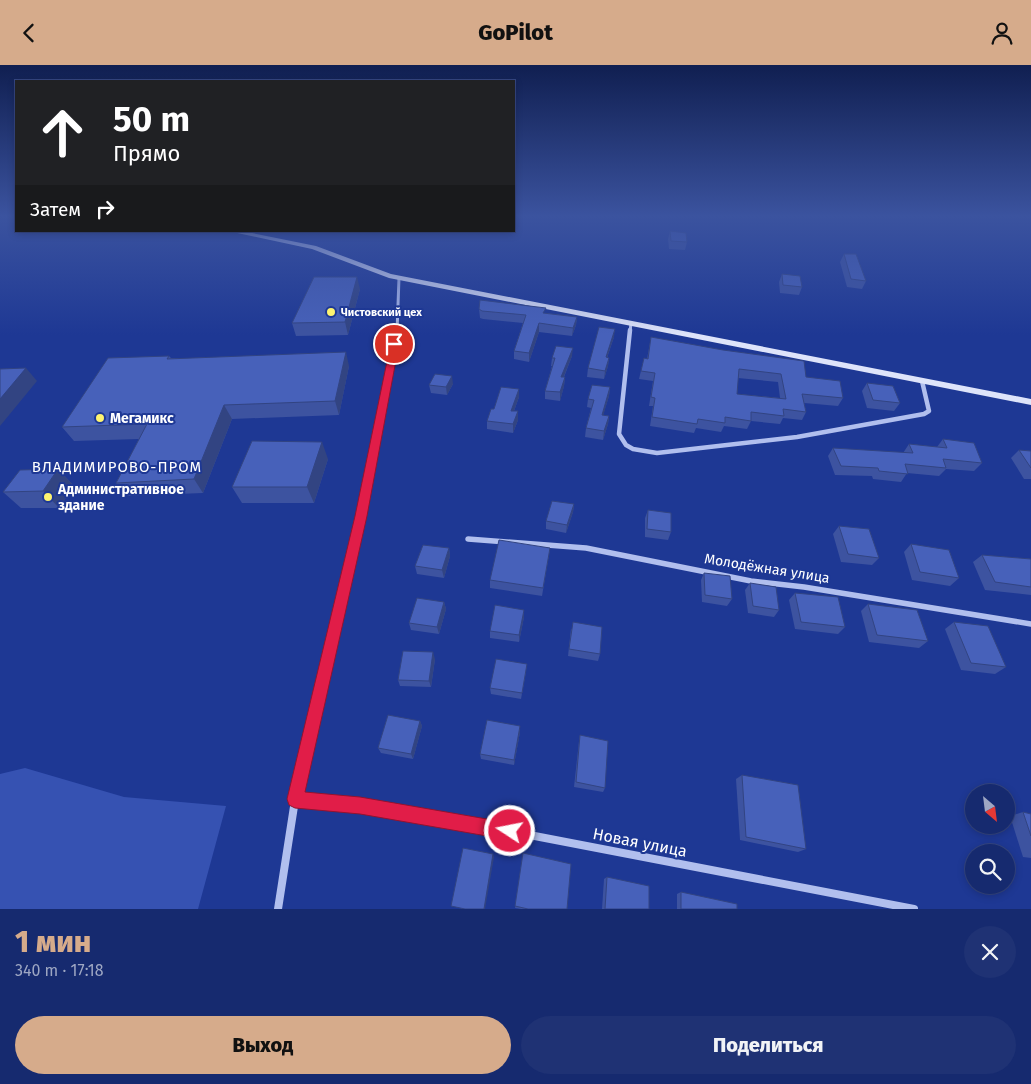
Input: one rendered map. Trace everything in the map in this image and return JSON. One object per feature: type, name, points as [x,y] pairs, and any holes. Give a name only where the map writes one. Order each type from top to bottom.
[{"type":"street","points":[[343,256],[377,272],[399,278],[1031,402]]},
{"type":"street","points":[[278,909],[295,799],[361,516],[398,325],[399,278]]},
{"type":"street","points":[[631,323],[619,435],[626,445],[632,449],[658,453],[788,438],[924,414],[929,411],[922,381]]},
{"type":"street","name":"Молодёжная улица","points":[[468,539],[501,540],[586,548],[752,581],[804,587],[1031,624]]},
{"type":"street","name":"Новая улица","points":[[295,799],[360,805],[472,824],[914,909]]},
{"type":"shaded area","points":[[25,768],[124,797],[226,806],[198,909],[0,909],[0,774]]},
{"type":"building","points":[[845,256],[857,256],[866,281],[851,279]]},
{"type":"building","points":[[782,274],[800,276],[802,287],[783,285]]},
{"type":"building","name":"Чистовский цех","points":[[314,277],[357,277],[345,322],[292,323]]},
{"type":"building","points":[[480,300],[546,308],[543,313],[577,317],[573,328],[539,323],[529,353],[514,351],[526,315],[482,311],[479,309]]},
{"type":"building","points":[[599,327],[615,329],[606,357],[609,358],[605,371],[588,368]]},
{"type":"building","points":[[651,337],[723,350],[804,361],[806,377],[840,381],[843,398],[802,394],[806,412],[783,409],[784,416],[751,412],[751,421],[725,417],[725,423],[698,419],[697,424],[652,417],[655,398],[651,397],[655,373],[641,371],[644,358],[648,359]],"holes":[[[739,369],[781,374],[786,399],[737,394]]]},
{"type":"building","points":[[556,346],[573,348],[561,377],[565,377],[560,392],[545,391],[555,358],[552,358]]},
{"type":"building","points":[[346,352],[335,401],[224,405],[194,479],[116,483],[147,424],[62,427],[108,358],[169,356],[167,359]]},
{"type":"building","points":[[26,368],[0,399],[0,369]]},
{"type":"building","points":[[435,374],[452,376],[446,387],[429,385]]},
{"type":"building","points":[[867,383],[893,386],[900,403],[873,400]]},
{"type":"building","points":[[592,385],[610,387],[602,415],[609,416],[604,431],[586,428],[594,400],[588,399]]},
{"type":"building","points":[[501,387],[519,389],[511,411],[518,411],[513,424],[487,421],[491,409],[494,409]]},
{"type":"building","points":[[943,439],[974,443],[982,463],[943,459],[946,468],[905,464],[908,474],[879,471],[878,468],[841,466],[833,448],[913,453],[909,444],[947,448]]},
{"type":"building","points":[[252,441],[322,442],[307,487],[232,487]]},
{"type":"building","points":[[1019,450],[1031,451],[1031,468]]},
{"type":"building","points":[[58,469],[43,491],[3,492],[20,470]]},
{"type":"building","points":[[552,501],[574,504],[567,525],[546,521]]},
{"type":"building","points":[[648,510],[671,513],[671,532],[647,529]]},
{"type":"building","points":[[839,526],[869,529],[879,558],[848,554]]},
{"type":"building","points":[[499,540],[550,548],[543,588],[490,580]]},
{"type":"building","points":[[911,544],[949,550],[959,578],[920,572]]},
{"type":"building","points":[[423,545],[449,548],[442,570],[415,566]]},
{"type":"building","points":[[982,555],[1031,559],[1031,587],[995,582]]},
{"type":"building","points":[[704,573],[730,576],[732,599],[705,595]]},
{"type":"building","points":[[750,583],[776,587],[779,610],[753,606]]},
{"type":"building","points":[[795,593],[838,597],[845,627],[801,622]]},
{"type":"building","points":[[417,598],[444,602],[437,627],[409,623]]},
{"type":"building","points":[[868,604],[917,610],[928,641],[877,635]]},
{"type":"building","points":[[495,605],[524,610],[519,635],[490,631]]},
{"type":"building","points":[[573,622],[602,627],[600,654],[569,649]]},
{"type":"building","points":[[954,622],[988,626],[1006,667],[971,663]]},
{"type":"building","points":[[403,651],[433,652],[429,681],[398,680]]},
{"type":"building","points":[[496,659],[527,664],[522,693],[490,688]]},
{"type":"building","points":[[388,715],[420,721],[411,754],[378,748]]},
{"type":"building","points":[[487,720],[520,726],[514,760],[480,754]]},
{"type":"building","points":[[580,735],[608,741],[605,788],[576,782]]},
{"type":"building","points":[[742,775],[798,785],[806,849],[746,837]]},
{"type":"building","points":[[1023,812],[1031,814],[1031,836]]},
{"type":"building","points":[[463,848],[493,854],[484,909],[465,909],[451,906]]},
{"type":"building","points":[[523,853],[571,864],[567,909],[528,909],[515,906]]},
{"type":"building","points":[[607,877],[649,886],[649,909],[605,909]]},
{"type":"building","points":[[681,892],[737,904],[737,909],[681,909]]},
{"type":"place","name":"Чистовский цех","points":[[331,312]]},
{"type":"place","name":"Мегамикс","points":[[100,418]]},
{"type":"place","name":"Административное здание","points":[[48,497]]},
{"type":"district","name":"ВЛАДИМИРОВО-ПРОМ","points":[[117,467]]},
{"type":"route","points":[[394,344],[361,516],[295,799],[360,805],[510,831]]}]
